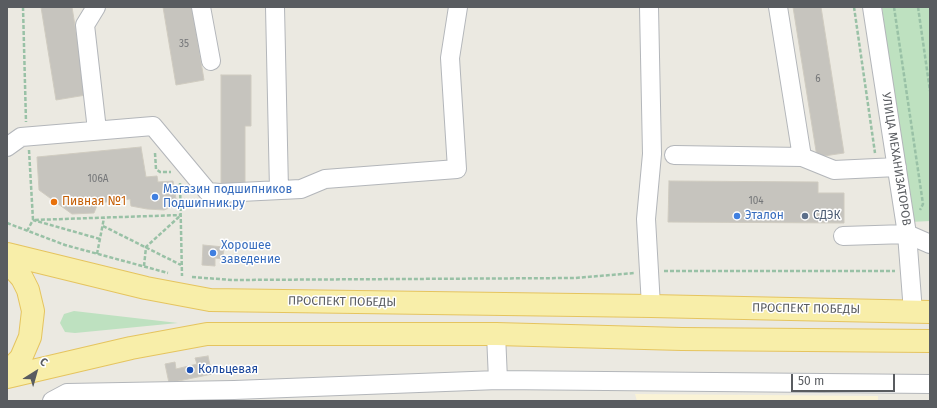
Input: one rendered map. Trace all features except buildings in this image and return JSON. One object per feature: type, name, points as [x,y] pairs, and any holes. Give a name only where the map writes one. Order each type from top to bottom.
[{"type":"main road","name":"ПРОСПЕКТ ПОБЕДЫ","points":[[7,254],[146,288],[210,300],[651,306],[922,312]]},
{"type":"main road","points":[[7,261],[22,278],[28,290],[33,311],[30,337],[21,358],[7,373]]},
{"type":"main road","points":[[681,307],[686,324],[686,332],[682,339]]},
{"type":"main road","points":[[7,377],[131,348],[207,334],[496,334],[682,339],[930,341]]},
{"type":"street","points":[[96,7],[85,25],[97,130]]},
{"type":"street","points":[[201,7],[211,61]]},
{"type":"street","points":[[276,7],[279,190]]},
{"type":"street","points":[[7,147],[21,137],[153,126],[208,192],[301,189],[325,179],[456,169],[450,58],[458,7]]},
{"type":"street","points":[[649,7],[652,154],[646,219],[651,306]]},
{"type":"street","points":[[778,7],[802,157]]},
{"type":"street","name":"УЛИЦА МЕХАНИЗАТОРОВ","points":[[872,7],[907,234],[922,312]]},
{"type":"street","points":[[674,155],[802,157],[834,170],[897,167]]},
{"type":"street","points":[[843,236],[907,234],[930,244]]},
{"type":"street","points":[[496,334],[498,380]]},
{"type":"street","points":[[52,401],[67,393],[234,390],[498,380],[930,384]]},
{"type":"path","points":[[23,7],[26,124]]},
{"type":"path","points":[[894,7],[922,204],[907,234]]},
{"type":"path","points":[[918,7],[930,90]]},
{"type":"path","points":[[25,146],[29,146],[33,220],[27,231]]},
{"type":"path","points":[[154,148],[156,169],[160,172],[176,172]]},
{"type":"path","points":[[180,176],[182,276]]},
{"type":"path","points":[[33,220],[181,215]]},
{"type":"path","points":[[144,266],[146,247],[181,215]]},
{"type":"path","points":[[97,254],[104,218]]},
{"type":"path","points":[[33,220],[100,239]]},
{"type":"path","points":[[7,223],[65,245],[182,276],[232,280],[575,278],[649,271],[902,271]]},
{"type":"path","points":[[103,226],[182,265]]},
{"type":"shaded area","points":[[635,394],[878,396],[878,401],[637,401]]},
{"type":"green space","points":[[882,7],[930,7],[930,221],[910,222]]},
{"type":"green space","points":[[74,311],[178,323],[75,333],[65,332],[60,323],[64,314]]},
{"type":"place","name":"Магазин подшипников Подшипник.ру","points":[[155,197]]},
{"type":"place","name":"Пивная №1","points":[[54,202]]},
{"type":"place","name":"Эталон","points":[[737,216]]},
{"type":"place","name":"СДЭК","points":[[805,216]]},
{"type":"place","name":"Хорошее заведение","points":[[213,253]]},
{"type":"place","name":"Кольцевая","points":[[190,370]]}]
